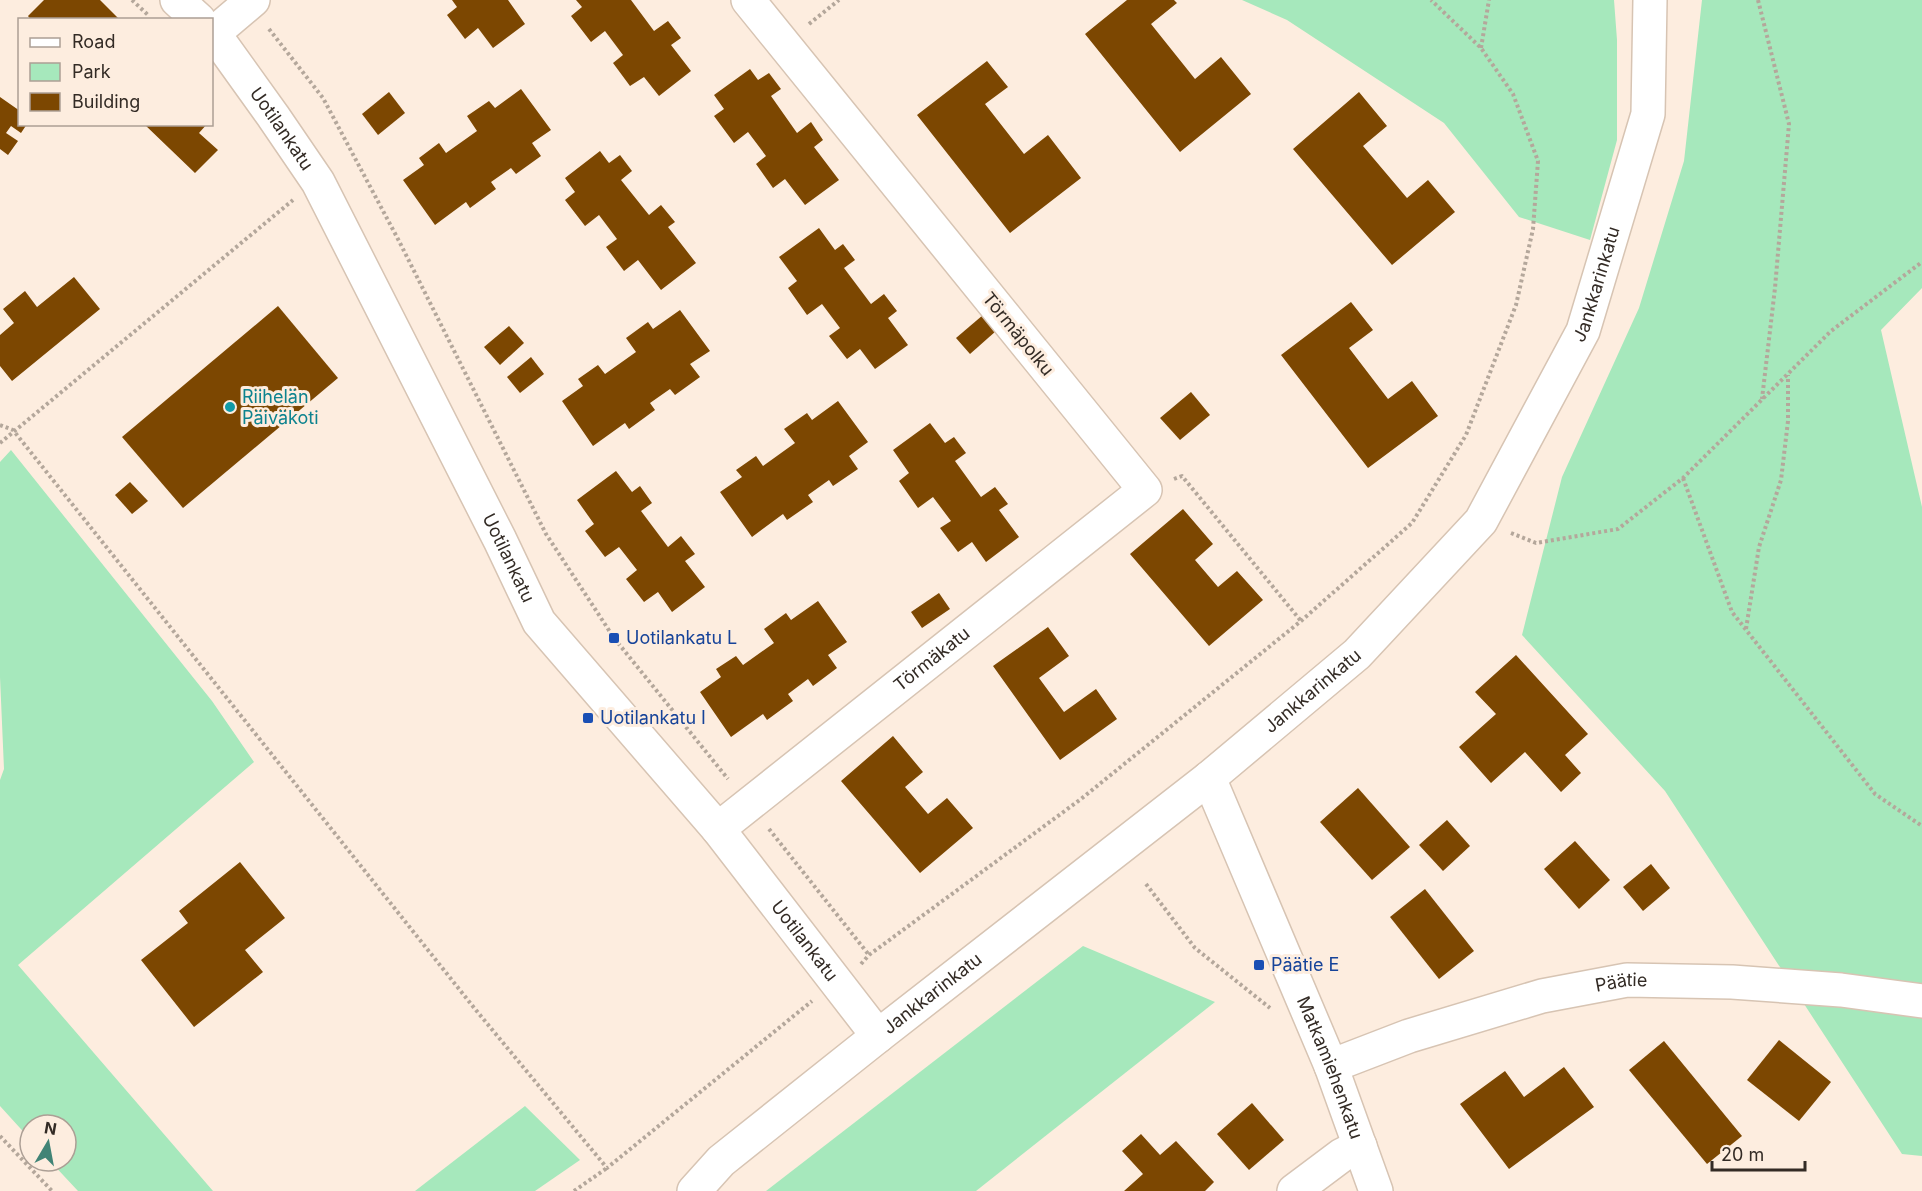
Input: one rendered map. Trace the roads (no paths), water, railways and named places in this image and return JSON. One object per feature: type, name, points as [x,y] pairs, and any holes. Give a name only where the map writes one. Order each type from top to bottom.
[{"type":"street","name":"Uotilankatu","points":[[177,0],[197,18]]},
{"type":"street","name":"Törmäpolku","points":[[748,0],[1145,490]]},
{"type":"street","name":"Jankkarinkatu","points":[[694,1191],[721,1161],[1209,778],[1357,654],[1481,521],[1583,331],[1648,114],[1650,0]]},
{"type":"street","points":[[213,25],[251,2]]},
{"type":"street","name":"Uotilankatu","points":[[213,35],[318,182],[500,540],[539,622],[718,829],[878,1036]]},
{"type":"street","name":"Törmäkatu","points":[[718,829],[1145,490]]},
{"type":"street","name":"Matkamiehenkatu","points":[[1209,778],[1331,1066],[1376,1191]]},
{"type":"street","name":"Päätie","points":[[1331,1066],[1409,1036],[1542,996],[1627,980],[1732,982],[1819,988],[1922,1000]]},
{"type":"street","points":[[1294,1191],[1342,1155],[1360,1146]]},
{"type":"place","name":"Riihelän Päiväkoti","points":[[230,407]]},
{"type":"place","name":"Uotilankatu L","points":[[614,638]]},
{"type":"place","name":"Uotilankatu I","points":[[588,718]]},
{"type":"place","name":"Päätie E","points":[[1259,965]]}]
